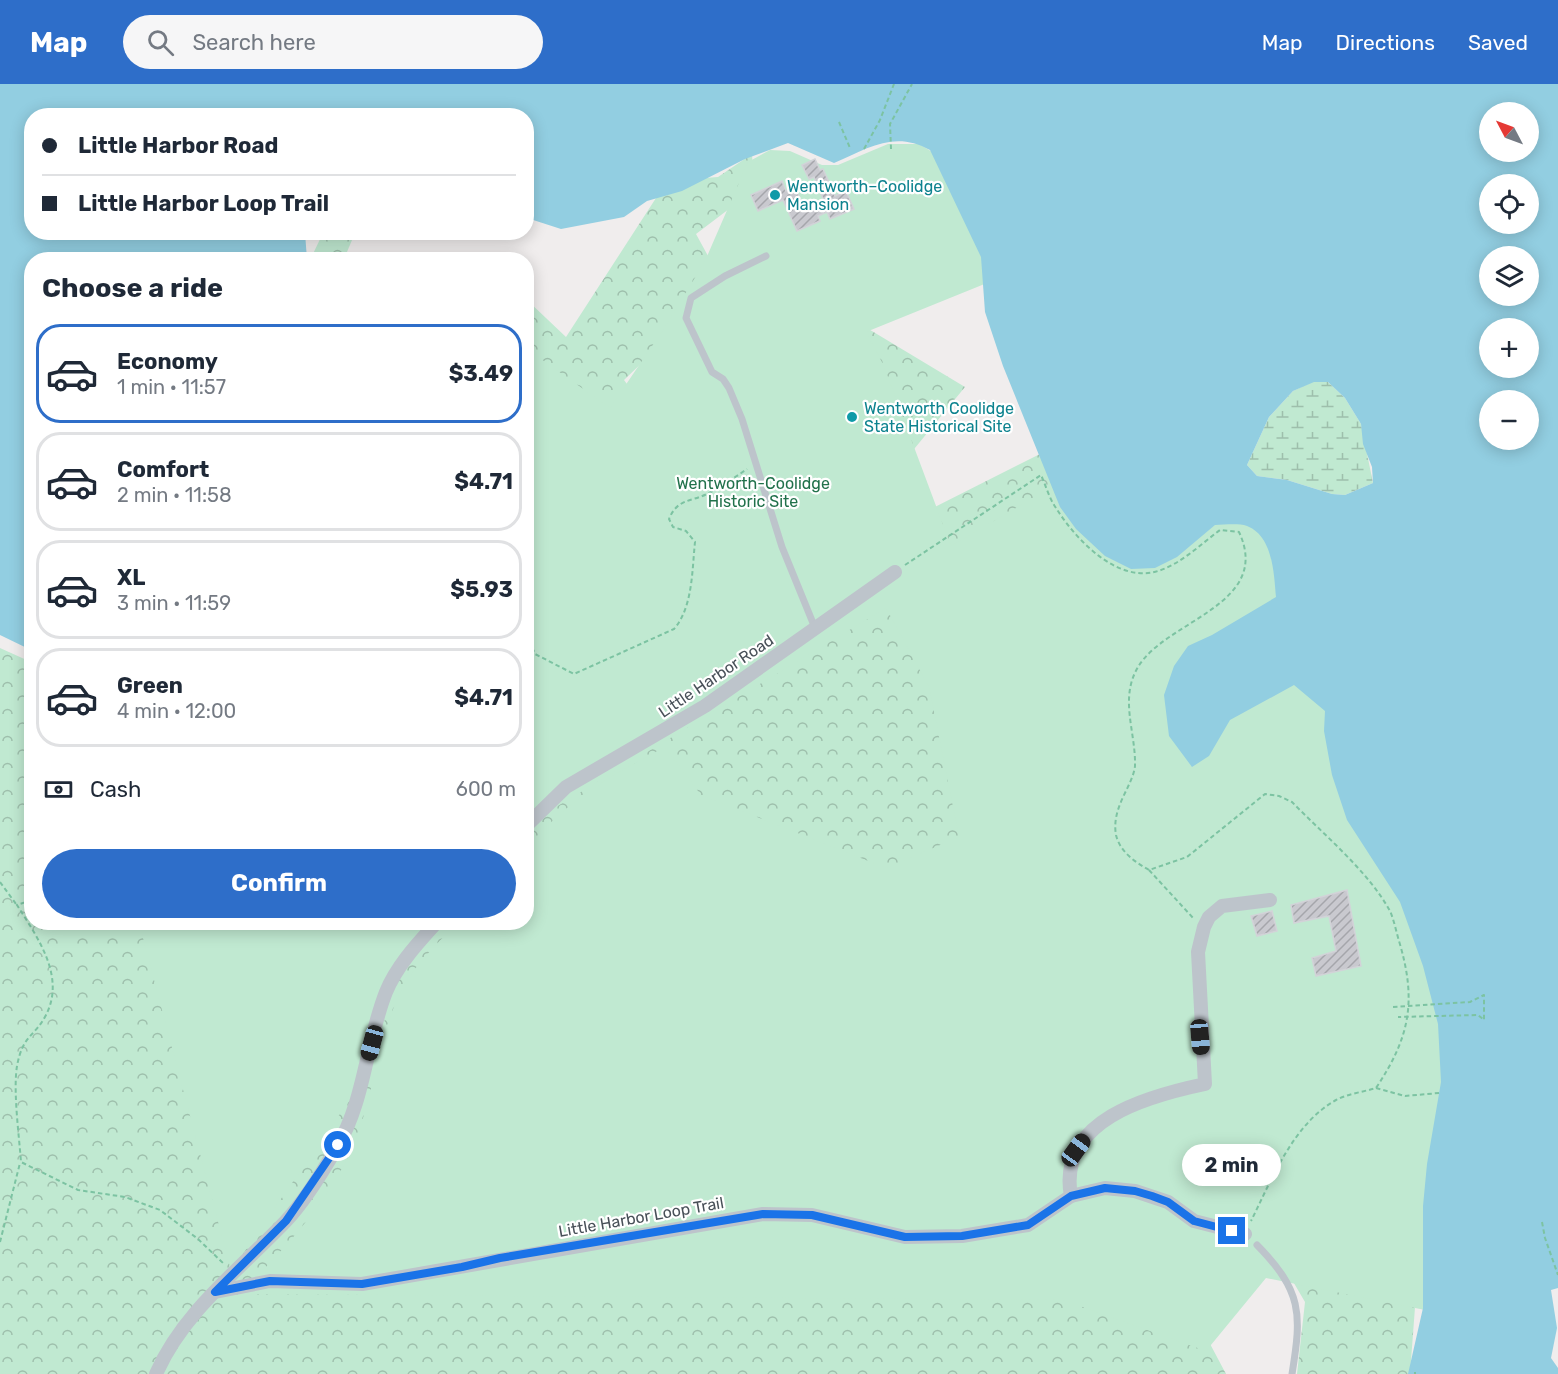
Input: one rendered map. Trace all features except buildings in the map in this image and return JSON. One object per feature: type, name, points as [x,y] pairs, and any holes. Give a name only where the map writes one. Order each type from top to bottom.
[{"type":"street","name":"Little Harbor Road","points":[[534,818],[566,787],[705,706],[895,572]]},
{"type":"street","points":[[1071,1196],[1069,1185],[1072,1158],[1093,1130],[1134,1103],[1205,1084],[1198,952],[1204,927],[1209,917],[1222,906],[1270,900]]},
{"type":"street","points":[[156,1374],[175,1339],[233,1272],[286,1221],[338,1145],[361,1086],[386,991],[401,963],[430,930]]},
{"type":"street","name":"Little Harbor Loop Trail","points":[[215,1292],[270,1281],[362,1284],[462,1267],[500,1258],[763,1214],[812,1215],[905,1237],[962,1236],[1028,1225],[1071,1196],[1105,1188],[1135,1191],[1168,1202],[1194,1221],[1245,1234]]},
{"type":"lane","points":[[766,256],[725,276],[691,298],[686,318],[712,372],[723,379],[729,388],[742,419],[782,547],[815,628]]},
{"type":"lane","points":[[1257,1245],[1274,1263],[1294,1293],[1298,1337],[1292,1374]]},
{"type":"path","points":[[864,149],[880,120],[894,84]]},
{"type":"path","points":[[891,149],[890,124],[912,84]]},
{"type":"path","points":[[839,122],[850,148]]},
{"type":"path","points":[[534,652],[574,674],[674,629],[683,619],[695,542],[686,531],[673,527],[669,519],[674,508],[686,500],[704,496],[727,484],[754,463]]},
{"type":"path","points":[[895,572],[1041,475],[1055,508],[1076,534],[1105,560],[1132,574],[1158,571],[1178,561],[1220,531],[1239,532],[1247,549],[1244,577],[1214,608],[1160,646],[1138,667],[1128,705],[1135,767],[1118,808],[1116,835],[1129,858],[1149,870],[1187,913],[1204,927]]},
{"type":"path","points":[[1149,870],[1187,857],[1265,794],[1279,796],[1292,802],[1372,885],[1390,912],[1406,964],[1410,998],[1406,1032],[1389,1068],[1376,1088]]},
{"type":"path","points":[[0,882],[24,916]]},
{"type":"path","points":[[17,905],[24,903]]},
{"type":"path","points":[[0,1242],[21,1162],[16,1068],[23,1042],[45,1017],[50,1004],[53,977],[39,939],[33,930]]},
{"type":"path","points":[[1393,1007],[1470,1002],[1484,995],[1484,1020],[1478,1015],[1398,1017]]},
{"type":"path","points":[[1245,1234],[1278,1167],[1307,1123],[1336,1100],[1376,1088],[1405,1096],[1439,1093]]},
{"type":"path","points":[[21,1162],[78,1190],[125,1197],[160,1210],[198,1239],[233,1272]]},
{"type":"path","points":[[1542,1222],[1558,1275]]},
{"type":"green space","name":"Wentworth-Coolidge Historic Site","points":[[888,144],[919,144],[934,153],[985,259],[987,283],[866,332],[883,364],[951,546],[1074,474],[1252,496],[1319,687],[1449,998],[1430,1311],[1266,1278],[1206,1351],[1063,1300],[239,1294],[301,1227],[329,1191],[351,1151],[365,1111],[387,1027],[402,989],[413,971],[450,930],[534,930],[534,840],[559,815],[608,779],[665,747],[701,795],[886,868],[959,837],[929,687],[886,608],[556,807],[534,827],[534,354],[610,408],[667,324],[705,261],[748,162],[770,150],[790,151],[822,165],[838,165]]},
{"type":"green space","name":"Wentworth-Coolidge Historic Site","points":[[752,154],[754,190],[696,234],[753,338],[674,332],[624,380],[654,420],[822,301],[965,387],[901,465],[915,517],[1042,453],[1060,502],[1181,1289],[1226,1374],[0,1374],[0,648],[24,659],[24,930],[534,930],[534,307],[566,337],[667,181],[718,177]]},
{"type":"green space","points":[[320,240],[352,240],[347,252],[314,252]]},
{"type":"green space","points":[[1314,381],[1328,382],[1345,398],[1361,424],[1373,483],[1345,495],[1332,494],[1287,480],[1257,476],[1247,465],[1269,417],[1293,391]]},
{"type":"green space","points":[[141,930],[425,930],[395,970],[376,1062],[231,1271]]},
{"type":"green space","points":[[1264,1232],[1416,1294],[1410,1374],[1297,1374],[1305,1302]]},
{"type":"water","points":[[0,84],[1558,84],[1558,1288],[1551,1290],[1557,1328],[1551,1358],[1558,1368],[1558,1374],[1408,1374],[1423,1308],[1423,1206],[1427,1164],[1441,1082],[1438,1024],[1423,966],[1400,902],[1347,820],[1332,775],[1324,731],[1325,711],[1294,685],[1230,720],[1209,756],[1192,767],[1169,736],[1164,695],[1174,666],[1188,646],[1212,635],[1276,597],[1273,567],[1267,547],[1256,531],[1247,526],[1215,525],[1177,557],[1155,568],[1131,569],[1105,556],[1076,529],[1060,507],[1003,366],[985,312],[981,257],[930,150],[905,141],[893,141],[870,147],[834,163],[788,143],[745,159],[682,191],[647,201],[624,217],[561,229],[534,220],[534,108],[24,108],[24,240],[306,240],[306,252],[24,252],[24,647],[0,635]],"holes":[[[1314,382],[1328,382],[1345,398],[1361,424],[1363,444],[1372,467],[1373,483],[1345,495],[1332,494],[1287,480],[1257,476],[1247,465],[1269,417],[1293,391]]]},
{"type":"place","name":"Wentworth–Coolidge Mansion","points":[[775,195]]},
{"type":"place","name":"Wentworth Coolidge State Historical Site","points":[[852,417]]},
{"type":"route","points":[[338,1145],[322,1172],[286,1221],[215,1292],[270,1281],[362,1284],[462,1267],[500,1258],[763,1214],[812,1215],[905,1237],[962,1236],[1028,1225],[1071,1196],[1105,1188],[1135,1191],[1152,1196],[1168,1202],[1194,1221],[1232,1231]]}]
